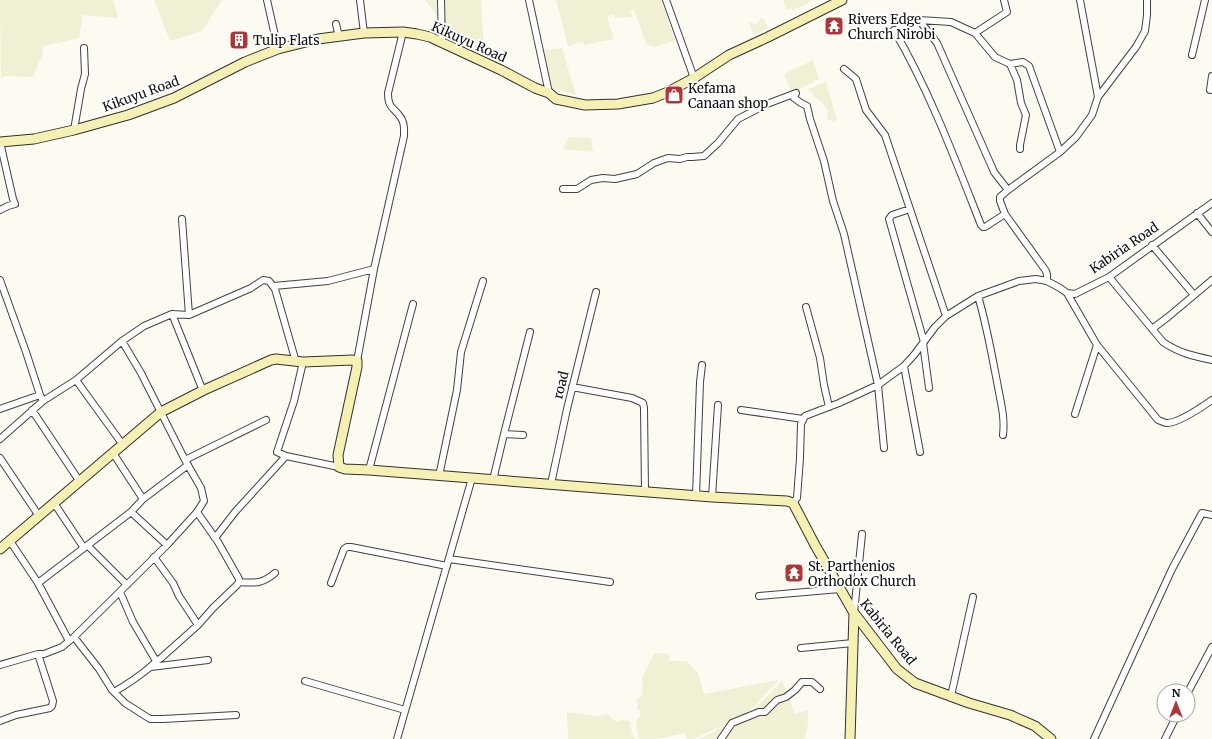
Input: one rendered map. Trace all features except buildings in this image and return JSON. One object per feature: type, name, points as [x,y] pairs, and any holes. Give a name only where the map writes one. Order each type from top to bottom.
[{"type":"main road","name":"Kikuyu Road","points":[[0,142],[34,139],[74,130],[128,114],[174,98],[245,62],[278,49],[318,39],[364,33],[403,32],[430,37],[501,70],[535,88],[549,93],[556,99],[585,105],[618,104],[653,98],[668,92],[694,78],[729,55],[842,0]]},
{"type":"main road","points":[[0,549],[161,412],[204,390],[276,359],[300,362],[357,361],[358,367],[338,455],[339,467],[345,469],[551,484],[712,498],[787,501],[793,503]]},
{"type":"main road","name":"Kabiria Road","points":[[793,503],[854,614],[897,669],[915,683],[1010,715],[1035,726],[1051,739]]},
{"type":"main road","points":[[850,739],[854,614]]},
{"type":"street","points":[[267,0],[278,49]]},
{"type":"street","points":[[360,0],[364,33]]},
{"type":"street","points":[[441,0],[442,43]]},
{"type":"street","points":[[529,0],[549,93]]},
{"type":"street","points":[[666,0],[694,78]]},
{"type":"street","points":[[975,33],[1008,12],[1004,0]]},
{"type":"street","points":[[1080,0],[1098,97]]},
{"type":"street","points":[[1046,281],[1048,275],[1046,271],[1005,214],[1001,205],[1000,197],[1060,152],[1076,137],[1092,115],[1098,97],[1136,47],[1145,31],[1147,0]]},
{"type":"street","points":[[1192,55],[1205,0]]},
{"type":"street","points":[[1008,190],[990,165],[937,43],[919,20],[951,22],[975,33],[995,57],[1010,64],[1023,62],[1029,66],[1060,152]]},
{"type":"street","points":[[336,24],[339,36]]},
{"type":"street","points":[[894,30],[908,53],[942,127],[981,226],[985,227],[1005,214]]},
{"type":"street","points":[[357,361],[374,270],[404,136],[404,126],[401,118],[390,106],[388,100],[388,93],[403,32]]},
{"type":"street","points":[[74,130],[85,74],[84,48]]},
{"type":"street","points":[[1010,64],[1017,80],[1021,103],[1026,115],[1020,149]]},
{"type":"street","points":[[844,68],[856,79],[866,110],[885,135],[946,316]]},
{"type":"street","points":[[1210,90],[1212,76]]},
{"type":"street","points":[[563,188],[577,189],[591,180],[603,178],[614,179],[637,174],[654,163],[668,158],[692,158],[704,156],[718,143],[738,119],[767,104],[796,93],[794,98],[807,106],[824,160],[832,202],[844,234],[878,385],[884,448]]},
{"type":"street","points":[[0,142],[14,204],[0,210]]},
{"type":"street","name":"Kabiria Road","points":[[1066,293],[1075,294],[1109,277],[1212,203]]},
{"type":"street","points":[[910,209],[892,215],[889,219],[923,342],[929,388]]},
{"type":"street","points":[[1197,213],[1212,232]]},
{"type":"street","points":[[182,219],[189,315]]},
{"type":"street","points":[[1152,245],[1194,295]]},
{"type":"street","points":[[274,286],[328,281],[374,270]]},
{"type":"street","points":[[1109,277],[1163,342],[1192,356],[1212,360]]},
{"type":"street","points":[[793,503],[797,498],[801,424],[805,416],[878,385],[904,366],[935,327],[946,316],[978,296],[1019,281],[1036,279],[1046,281],[1060,288],[1066,293],[1097,345],[1158,420],[1167,423],[1175,422],[1195,412],[1212,400]]},
{"type":"street","points":[[0,280],[43,401]]},
{"type":"street","points":[[0,439],[43,401],[76,380],[122,341],[144,326],[172,314],[189,315],[250,288],[263,280],[269,281],[274,286],[300,362],[294,401],[277,450],[278,454],[339,467]]},
{"type":"street","points":[[1152,329],[1212,280]]},
{"type":"street","points":[[439,476],[457,390],[462,352],[483,281]]},
{"type":"street","name":"road","points":[[551,484],[572,387],[596,292]]},
{"type":"street","points":[[978,296],[989,339],[1000,403],[1004,414],[1005,424],[1003,436]]},
{"type":"street","points":[[369,470],[413,304]]},
{"type":"street","points":[[806,307],[820,358],[829,407]]},
{"type":"street","points":[[172,314],[201,386],[204,390]]},
{"type":"street","points":[[493,480],[530,332]]},
{"type":"street","points":[[0,665],[53,651],[72,639],[167,545],[197,512],[204,500],[201,488],[141,373],[122,341]]},
{"type":"street","points":[[1075,414],[1097,345]]},
{"type":"street","points":[[696,496],[700,382],[702,365]]},
{"type":"street","points":[[904,366],[920,452]]},
{"type":"street","points":[[76,380],[123,445]]},
{"type":"street","points":[[572,387],[632,398],[643,403],[645,492]]},
{"type":"street","points":[[0,409],[40,395]]},
{"type":"street","points":[[712,498],[718,405]]},
{"type":"street","points":[[32,410],[80,482]]},
{"type":"street","points":[[741,410],[803,419]]},
{"type":"street","points":[[38,583],[131,512],[144,499],[187,463],[266,420]]},
{"type":"street","points":[[504,434],[523,435]]},
{"type":"street","points":[[113,453],[144,499]]},
{"type":"street","points":[[215,538],[235,512],[286,456]]},
{"type":"street","points":[[0,458],[39,516]]},
{"type":"street","points":[[397,739],[472,478]]},
{"type":"street","points":[[54,503],[86,547],[127,585]]},
{"type":"street","points":[[131,512],[167,545]]},
{"type":"street","points":[[197,512],[215,538],[239,579],[239,582]]},
{"type":"street","points":[[1094,739],[1172,569],[1202,513],[1212,515]]},
{"type":"street","points":[[854,614],[862,534]]},
{"type":"street","points":[[10,541],[38,583],[72,639],[99,669],[114,692],[125,703],[150,719],[236,715]]},
{"type":"street","points":[[331,583],[344,549],[347,547],[448,563],[610,582]]},
{"type":"street","points":[[154,557],[173,583],[198,625]]},
{"type":"street","points":[[239,582],[259,582],[268,579],[275,573]]},
{"type":"street","points":[[114,692],[134,680],[151,667],[198,625],[239,582]]},
{"type":"street","points":[[758,596],[840,590]]},
{"type":"street","points":[[120,592],[133,622],[156,661]]},
{"type":"street","points":[[951,696],[973,597]]},
{"type":"street","points":[[801,648],[854,643]]},
{"type":"street","points":[[1193,683],[1212,647]]},
{"type":"street","points":[[0,720],[50,708],[52,706],[53,701],[38,654]]},
{"type":"street","points":[[151,667],[208,660]]},
{"type":"street","points":[[305,681],[405,710]]},
{"type":"street","points":[[721,739],[732,723],[759,712],[765,712],[773,703],[782,697],[786,697],[802,682],[812,682],[820,689]]},
{"type":"street","points":[[1165,739],[1172,723]]},
{"type":"shaded area","points":[[0,0],[113,0],[118,18],[83,15],[79,38],[44,46],[42,59],[40,59],[33,77],[4,76],[1,79]]},
{"type":"shaded area","points":[[154,0],[222,0],[202,31],[170,41]]},
{"type":"shaded area","points":[[425,0],[481,0],[484,49],[443,31],[434,12]]},
{"type":"shaded area","points":[[556,0],[661,0],[675,41],[653,47],[649,45],[647,46],[634,9],[630,10],[633,17],[615,18],[614,14],[607,16],[614,39],[584,45],[583,42],[568,46]]},
{"type":"shaded area","points":[[783,0],[814,0],[792,11],[791,8],[787,10]]},
{"type":"shaded area","points":[[763,18],[768,28],[754,35],[749,23],[752,22],[753,25],[759,22],[759,19]]},
{"type":"shaded area","points":[[562,48],[576,95],[551,88],[543,50]]},
{"type":"shaded area","points":[[813,60],[819,79],[792,93],[784,74]]},
{"type":"shaded area","points":[[826,82],[837,120],[833,121],[827,119],[828,110],[814,97],[812,91],[806,90]]},
{"type":"shaded area","points":[[569,137],[591,138],[593,152],[563,149]]},
{"type":"shaded area","points":[[654,653],[669,654],[669,661],[688,662],[698,673],[704,694],[779,680],[745,715],[694,739],[687,739],[685,733],[657,739],[640,739],[636,720],[640,716],[641,711],[637,710],[638,705],[636,700],[642,696],[642,678]]},
{"type":"shaded area","points":[[782,681],[795,714],[808,710],[808,723],[804,737],[806,739],[699,739],[751,713]]},
{"type":"shaded area","points":[[567,712],[597,716],[608,714],[613,720],[618,722],[622,720],[629,721],[633,736],[636,739],[568,739]]},
{"type":"place","name":"Rivers Edge Church Nirobi","points":[[834,26]]},
{"type":"place","name":"Tulip Flats","points":[[239,40]]},
{"type":"place","name":"Kefama Canaan shop","points":[[674,95]]},
{"type":"place","name":"St. Parthenios Orthodox Church","points":[[794,573]]}]
